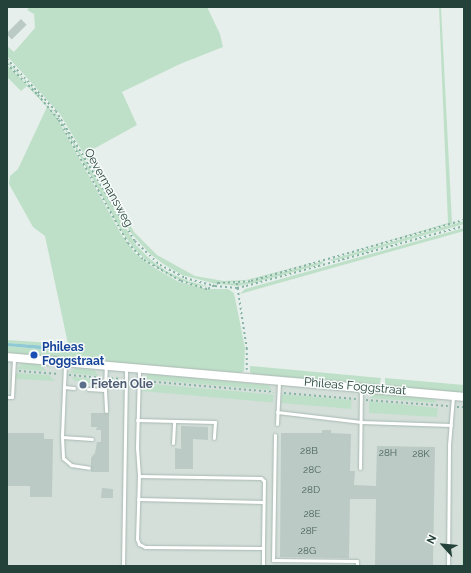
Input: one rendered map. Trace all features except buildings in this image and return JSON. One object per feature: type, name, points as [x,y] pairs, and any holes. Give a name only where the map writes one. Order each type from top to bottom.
[{"type":"street","name":"Phileas Foggstraat","points":[[10,357],[464,397]]},
{"type":"lane","points":[[7,397],[12,397],[13,370],[10,357]]},
{"type":"lane","points":[[65,362],[62,437],[63,458],[71,465],[89,468]]},
{"type":"lane","points":[[106,366],[106,411]]},
{"type":"lane","points":[[123,566],[126,367]]},
{"type":"lane","points":[[139,368],[137,420],[139,476],[137,539],[142,546],[263,548]]},
{"type":"lane","points":[[276,424],[279,380]]},
{"type":"lane","points":[[64,387],[74,388]]},
{"type":"lane","points":[[88,388],[105,390]]},
{"type":"lane","points":[[360,468],[361,388]]},
{"type":"lane","points":[[448,566],[453,396]]},
{"type":"lane","points":[[277,412],[361,422],[451,425]]},
{"type":"lane","points":[[137,420],[215,422],[214,438]]},
{"type":"lane","points":[[173,443],[174,421]]},
{"type":"lane","points":[[275,435],[273,560],[357,561],[357,566]]},
{"type":"lane","points":[[62,437],[92,439]]},
{"type":"lane","points":[[139,476],[261,478],[264,481],[262,566]]},
{"type":"lane","points":[[138,500],[263,502]]},
{"type":"path","name":"Oevermansweg","points":[[7,59],[56,111],[128,232],[143,250],[160,265],[198,282],[215,286],[237,288],[266,282],[464,226]]},
{"type":"path","name":"Oevermansweg","points":[[7,64],[38,95],[59,120],[124,238],[133,250],[154,267],[181,281],[208,289],[218,283],[237,283],[262,278],[464,220]]},
{"type":"path","points":[[237,283],[247,348],[247,378]]},
{"type":"path","points":[[13,370],[126,380]]},
{"type":"path","points":[[138,381],[464,407]]},
{"type":"shaded area","points":[[7,359],[464,400],[464,566],[7,566]]},
{"type":"green space","points":[[30,7],[207,7],[220,34],[223,47],[180,64],[122,92],[137,125],[88,152],[134,232],[157,255],[195,276],[224,281],[246,280],[323,260],[253,280],[216,284],[182,275],[150,254],[131,233],[60,114],[7,56],[7,46],[14,52],[35,28],[34,14],[27,10]]},
{"type":"green space","points":[[439,7],[441,7],[452,223],[464,220],[327,259],[448,223]]},
{"type":"green space","points":[[7,61],[38,93],[45,101],[7,63]]},
{"type":"green space","points":[[7,65],[37,94],[56,116],[121,234],[135,253],[153,267],[179,282],[208,289],[228,289],[234,293],[245,348],[244,371],[241,373],[7,353],[7,346],[61,351],[63,349],[60,347],[7,343],[7,340],[68,344],[45,236],[33,227],[9,184],[10,176],[18,169],[47,107],[27,86],[21,91],[7,77]]},
{"type":"green space","points":[[47,104],[58,116],[136,245],[150,259],[166,271],[188,281],[211,287],[193,285],[170,276],[147,261],[135,250],[122,232],[59,119]]},
{"type":"green space","points":[[464,221],[464,224],[333,261],[329,260]]},
{"type":"green space","points":[[464,228],[464,231],[240,294],[245,289]]},
{"type":"green space","points":[[324,261],[322,264],[253,283],[238,286],[218,284],[247,282]]},
{"type":"green space","points":[[23,363],[41,365],[46,371],[16,369]]},
{"type":"green space","points":[[250,366],[381,378],[378,385],[252,374],[250,372]]},
{"type":"green space","points":[[75,368],[94,370],[99,376],[69,373]]},
{"type":"green space","points":[[16,373],[49,375],[55,381],[16,379]]},
{"type":"green space","points":[[148,374],[268,385],[272,390],[142,379]]},
{"type":"green space","points":[[71,377],[96,379],[91,383],[75,381]]},
{"type":"green space","points":[[385,378],[464,385],[464,393],[387,386],[385,383]]},
{"type":"green space","points":[[141,383],[273,395],[273,403],[140,391]]},
{"type":"green space","points":[[282,394],[352,400],[351,409],[281,403]]},
{"type":"green space","points":[[374,394],[434,399],[437,403],[370,398]]},
{"type":"green space","points":[[369,401],[438,408],[437,417],[369,413]]},
{"type":"green space","points":[[463,495],[464,566],[462,566]]},
{"type":"water","points":[[7,343],[61,347],[63,349],[61,351],[7,346]]},
{"type":"place","name":"Phileas Foggstraat","points":[[34,355]]},
{"type":"place","name":"Fieten Olie","points":[[83,385]]}]
